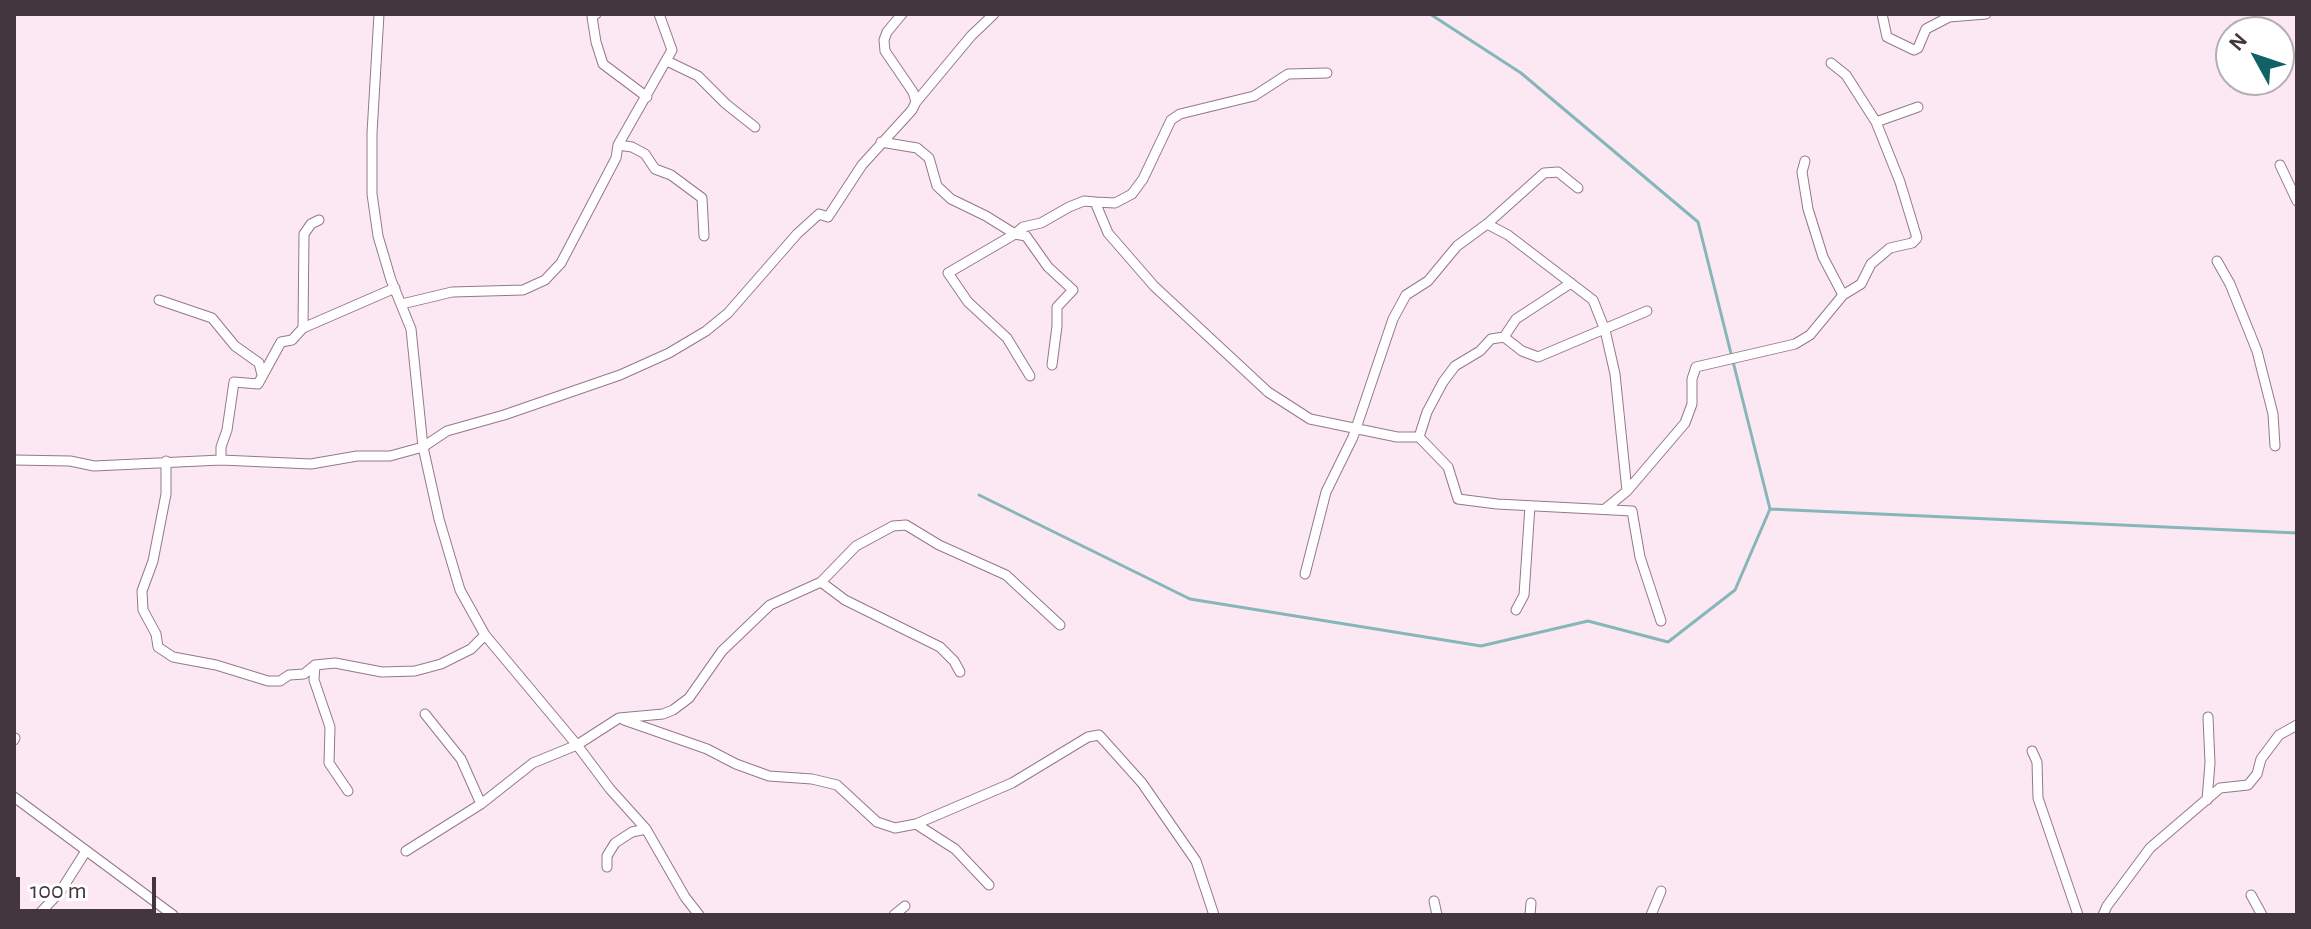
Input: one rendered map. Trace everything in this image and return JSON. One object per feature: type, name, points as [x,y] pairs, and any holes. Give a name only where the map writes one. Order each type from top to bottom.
[{"type":"street","points":[[379,14],[372,194],[378,236],[411,329],[423,447],[439,519],[460,590],[485,635],[646,829],[685,897],[699,915]]},
{"type":"street","points":[[402,304],[452,292],[523,290],[545,280],[561,263],[616,158],[618,145],[672,50],[659,14]]},
{"type":"street","points":[[902,14],[887,32],[885,51],[913,92],[916,102]]},
{"type":"street","points":[[14,460],[70,461],[94,466],[221,460],[311,464],[357,456],[390,456],[423,447],[447,431],[620,375],[669,353],[706,331],[728,313],[797,234],[819,214],[828,217],[862,165],[912,110],[971,36],[994,14]]},
{"type":"street","points":[[1882,14],[1887,37],[1914,50],[1918,48],[1926,29],[1949,17],[1986,14]]},
{"type":"street","points":[[591,15],[603,64],[647,97]]},
{"type":"street","points":[[667,61],[698,76],[755,127]]},
{"type":"street","points":[[1605,509],[1627,491],[1685,423],[1692,404],[1692,379],[1696,367],[1795,344],[1810,335],[1843,295],[1861,284],[1871,264],[1890,248],[1912,243],[1917,238],[1900,182],[1876,122],[1846,75],[1831,63]]},
{"type":"street","points":[[1030,376],[1007,338],[968,302],[948,273],[1023,227],[1041,223],[1069,207],[1084,201],[1115,203],[1132,194],[1143,179],[1171,120],[1180,114],[1254,96],[1288,74],[1327,73]]},
{"type":"street","points":[[1876,122],[1918,107]]},
{"type":"street","points":[[881,142],[917,148],[929,158],[937,186],[951,199],[1015,234],[1026,236],[1048,267],[1073,290],[1057,307],[1052,365]]},
{"type":"street","points":[[618,145],[632,147],[645,154],[655,169],[671,175],[702,198],[704,236]]},
{"type":"street","points":[[1805,161],[1802,172],[1808,209],[1823,257],[1843,295]]},
{"type":"street","points":[[2280,165],[2297,201]]},
{"type":"street","points":[[1305,574],[1326,492],[1342,463],[1393,319],[1406,295],[1428,281],[1457,246],[1487,224],[1544,173],[1558,172],[1578,188]]},
{"type":"street","points":[[1095,202],[1108,233],[1154,286],[1268,392],[1310,419],[1397,437],[1419,437],[1448,467],[1458,499],[1632,511],[1640,557],[1661,621]]},
{"type":"street","points":[[303,328],[302,244],[311,224],[319,220]]},
{"type":"street","points":[[1487,224],[1508,235],[1593,300],[1605,330],[1615,374],[1627,491]]},
{"type":"street","points":[[2217,261],[2230,284],[2257,351],[2273,414],[2275,446]]},
{"type":"street","points":[[1504,337],[1516,319],[1571,283]]},
{"type":"street","points":[[221,460],[234,382],[258,384],[281,342],[292,340],[303,328],[395,288]]},
{"type":"street","points":[[159,300],[212,318],[235,346],[259,363],[262,375]]},
{"type":"street","points":[[1419,437],[1427,412],[1455,366],[1480,351],[1491,339],[1504,337],[1522,351],[1538,357],[1647,311]]},
{"type":"street","points":[[166,461],[166,494],[153,561],[142,591],[143,610],[156,634],[158,647],[173,657],[216,665],[268,681],[280,681],[289,675],[304,674],[315,665],[335,663],[382,672],[415,671],[441,664],[471,649],[485,635]]},
{"type":"street","points":[[1516,610],[1524,595],[1530,506]]},
{"type":"street","points":[[406,851],[481,804],[533,763],[577,745],[619,718],[663,714],[673,710],[689,698],[722,651],[770,605],[821,582],[856,546],[893,526],[906,525],[939,545],[1006,575],[1060,625]]},
{"type":"street","points":[[821,582],[845,600],[940,647],[960,672]]},
{"type":"street","points":[[315,665],[314,680],[330,727],[329,763],[348,791]]},
{"type":"street","points":[[425,714],[461,759],[481,804]]},
{"type":"street","points":[[2207,800],[2210,763],[2208,717]]},
{"type":"street","points":[[619,718],[707,749],[769,776],[812,779],[837,785],[877,822],[895,828],[916,824],[1012,783],[1088,737],[1099,735],[1142,783],[1196,861],[1214,915]]},
{"type":"street","points":[[2103,915],[2150,848],[2220,788],[2248,785],[2257,774],[2261,759],[2279,735],[2297,725]]},
{"type":"street","points":[[2032,751],[2037,762],[2038,798],[2078,915]]},
{"type":"street","points":[[14,797],[173,915]]},
{"type":"street","points":[[916,824],[955,849],[989,885]]},
{"type":"street","points":[[607,867],[607,856],[615,843],[632,832],[646,829]]},
{"type":"street","points":[[38,915],[60,892],[86,851]]},
{"type":"street","points":[[1651,915],[1661,891]]},
{"type":"street","points":[[2251,895],[2262,915]]},
{"type":"street","points":[[1434,901],[1437,915]]},
{"type":"street","points":[[1530,915],[1531,903]]},
{"type":"street","points":[[894,915],[905,906]]},
{"type":"waterway","points":[[1430,14],[1521,73],[1698,222],[1770,509]]},
{"type":"waterway","points":[[979,495],[1190,599],[1481,646],[1588,621],[1668,642],[1735,590],[1770,509],[2297,533]]}]
